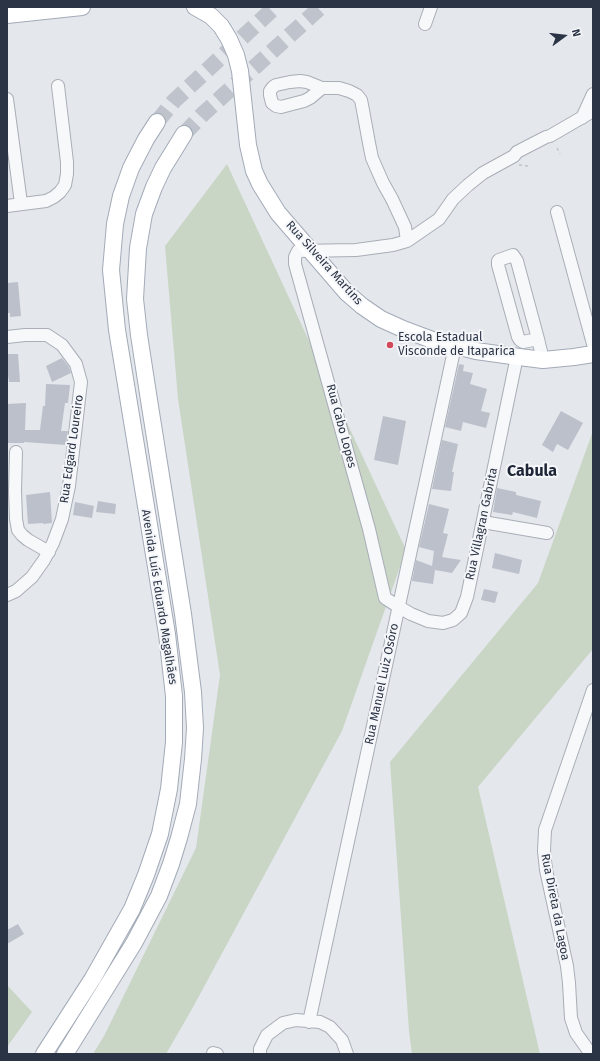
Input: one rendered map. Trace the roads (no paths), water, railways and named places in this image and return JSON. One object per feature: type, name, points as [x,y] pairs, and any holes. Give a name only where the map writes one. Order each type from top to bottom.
[{"type":"main road","points":[[7,15],[82,7]]},
{"type":"main road","name":"Rua Silveira Martins","points":[[197,7],[211,16],[221,26],[230,39],[236,55],[240,71],[248,146],[254,171],[260,184],[278,213],[347,293],[362,306],[381,319],[419,335],[455,346],[494,354],[543,360],[593,354]]},
{"type":"main road","name":"Avenida Luís Eduardo Magalhães","points":[[44,1054],[93,978],[132,909],[146,875],[160,834],[169,789],[174,742],[174,696],[167,634],[117,330],[111,270],[115,224],[121,196],[131,168],[146,139],[158,122]]},
{"type":"main road","name":"Avenida Luís Eduardo Magalhães","points":[[66,1054],[134,943],[159,896],[171,864],[188,804],[195,728],[193,692],[183,614],[148,400],[135,299],[138,248],[144,214],[163,168],[184,134]]},
{"type":"street","points":[[425,24],[431,7]]},
{"type":"street","points":[[7,206],[46,200],[54,197],[65,185],[67,162],[58,86]]},
{"type":"street","points":[[322,88],[339,88],[349,91],[357,95],[361,100],[372,158],[405,227],[407,241]]},
{"type":"street","points":[[582,118],[593,94]]},
{"type":"street","points":[[7,99],[21,204]]},
{"type":"street","points":[[310,250],[356,250],[393,245],[407,241],[439,219],[453,199],[483,173],[516,161],[519,155],[548,140],[550,136],[593,111]]},
{"type":"street","points":[[557,212],[587,299],[593,344]]},
{"type":"street","name":"Rua Cabo Lopes","points":[[310,250],[298,251],[295,257],[295,264],[369,529],[385,598],[399,607]]},
{"type":"street","points":[[538,339],[523,342],[518,337],[498,265],[499,260],[513,255],[517,261],[538,339],[543,360]]},
{"type":"street","name":"Rua Edgard Loureiro","points":[[7,337],[47,335],[62,345],[76,364],[82,382],[69,486],[62,519],[49,552],[32,578],[16,592],[7,595]]},
{"type":"street","name":"Rua Manuel Luiz Osóro","points":[[309,1022],[455,346]]},
{"type":"street","name":"Rua Villagran Gabrita","points":[[399,607],[428,621],[443,624],[453,620],[461,613],[467,597],[515,366]]},
{"type":"street","points":[[16,452],[15,491],[18,530],[28,540],[49,552]]},
{"type":"street","points":[[483,522],[547,534]]},
{"type":"street","name":"Rua Direta da Lagoa","points":[[592,1054],[576,1033],[571,1018],[567,966],[546,870],[544,839],[549,816],[593,690]]},
{"type":"street","points":[[260,1054],[260,1049],[267,1035],[283,1023],[296,1020],[320,1022],[330,1028],[342,1040],[347,1054]]},
{"type":"tunnel","points":[[157,122],[174,101],[275,7]]},
{"type":"tunnel","points":[[184,134],[203,114],[321,7]]},
{"type":"place","name":"Escola Estadual Visconde de Itaparica","points":[[390,345]]},
{"type":"district","name":"Cabula","points":[[532,472]]}]
